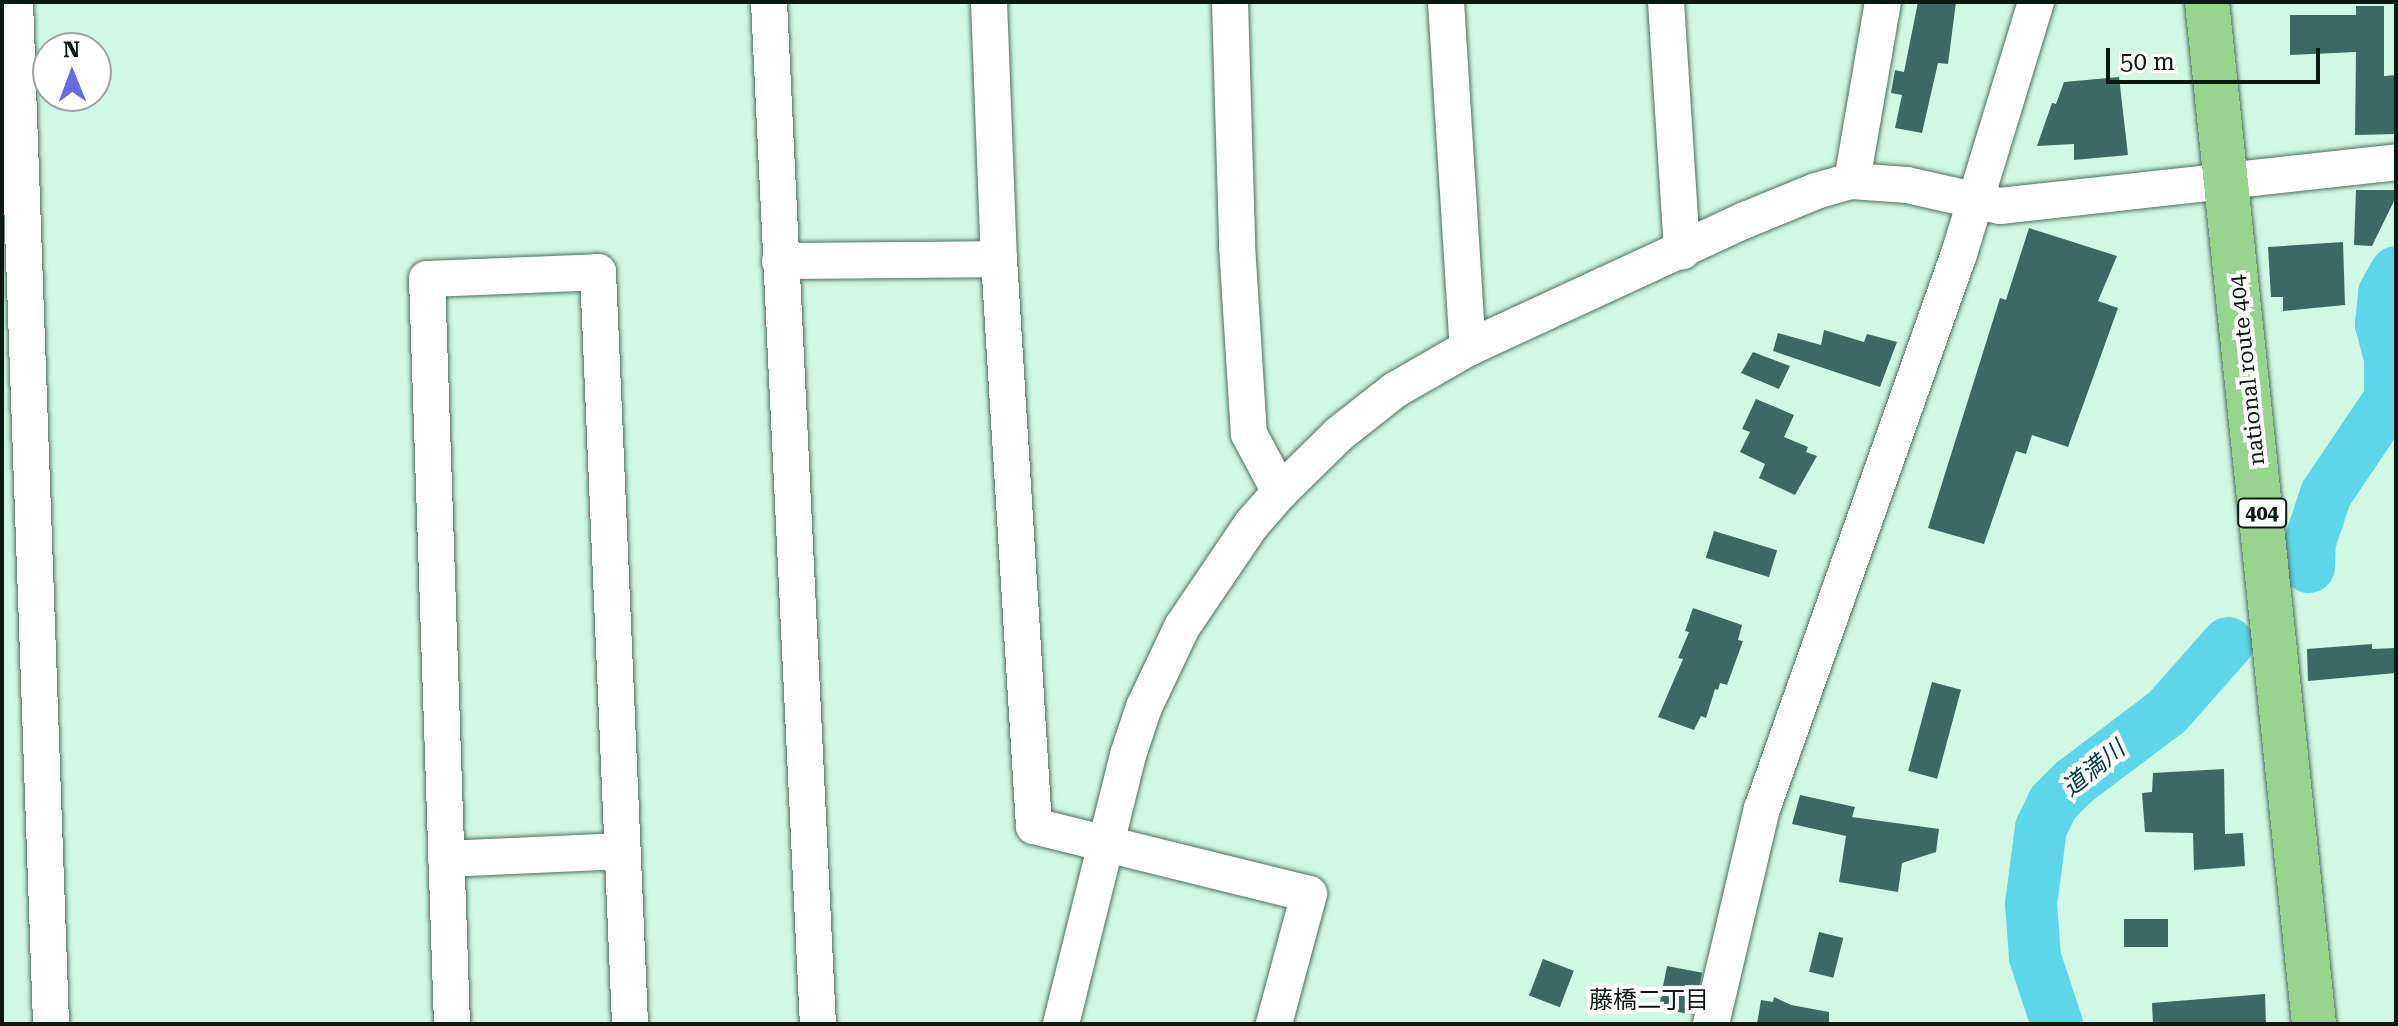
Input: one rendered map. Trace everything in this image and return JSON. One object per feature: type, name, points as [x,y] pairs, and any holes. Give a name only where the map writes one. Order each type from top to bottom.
[{"type":"highway","name":"national route 404","points":[[2207,2],[2314,1024]]},
{"type":"street","points":[[15,2],[12,220],[51,1024]]},
{"type":"street","points":[[769,2],[818,1024]]},
{"type":"street","points":[[989,2],[999,259],[1034,826],[1309,894],[1274,1024]]},
{"type":"street","points":[[1230,2],[1237,245],[1249,434],[1280,492]]},
{"type":"street","points":[[1446,2],[1468,348]]},
{"type":"street","points":[[1666,2],[1682,251]]},
{"type":"street","points":[[1852,181],[1883,2]]},
{"type":"street","points":[[1711,1024],[1762,809],[1896,438],[2036,2]]},
{"type":"street","points":[[1061,1024],[1128,755],[1163,664],[1217,573],[1280,492],[1339,434],[1395,390],[1468,348],[1816,191],[1852,181],[1907,185],[2000,206],[2396,162]]},
{"type":"street","points":[[780,261],[999,259]]},
{"type":"street","points":[[452,1024],[427,279],[598,272],[630,1024]]},
{"type":"street","points":[[446,859],[622,851]]},
{"type":"building","points":[[1918,2],[1956,2],[1948,64],[1938,63],[1922,133],[1895,128],[1902,95],[1891,93],[1895,70],[1904,72]]},
{"type":"building","points":[[2356,6],[2384,6],[2384,76],[2396,75],[2396,134],[2355,135],[2356,52],[2290,55],[2290,15],[2356,15]]},
{"type":"building","points":[[2119,77],[2128,155],[2074,160],[2074,144],[2037,146],[2052,103],[2056,104],[2064,82]]},
{"type":"building","points":[[2356,190],[2396,190],[2396,197],[2372,246],[2354,245]]},
{"type":"building","points":[[2029,228],[2117,256],[2098,301],[2118,308],[2068,447],[2032,435],[2026,454],[2016,451],[1984,544],[1928,528],[2000,298],[2006,300]]},
{"type":"building","points":[[2343,242],[2345,305],[2283,311],[2283,297],[2271,297],[2268,247]]},
{"type":"building","points":[[1824,330],[1864,342],[1867,334],[1897,342],[1880,387],[1773,351],[1778,333],[1821,345]]},
{"type":"building","points":[[1753,352],[1790,366],[1779,389],[1741,373]]},
{"type":"building","points":[[1756,399],[1794,415],[1784,437],[1808,447],[1806,452],[1817,456],[1795,495],[1759,478],[1765,464],[1740,452],[1750,432],[1742,429]]},
{"type":"building","points":[[1714,531],[1777,550],[1769,577],[1706,558]]},
{"type":"building","points":[[1693,608],[1742,625],[1738,640],[1743,641],[1727,685],[1720,683],[1718,690],[1715,689],[1706,718],[1701,716],[1694,730],[1658,717],[1683,659],[1678,658],[1689,632],[1685,631]]},
{"type":"building","points":[[2372,644],[2372,649],[2396,648],[2396,673],[2308,681],[2307,649]]},
{"type":"building","points":[[1932,682],[1961,690],[1937,779],[1908,771]]},
{"type":"building","points":[[2224,769],[2225,834],[2243,833],[2245,866],[2194,870],[2193,833],[2145,832],[2142,793],[2152,792],[2153,773]]},
{"type":"building","points":[[1800,795],[1855,807],[1852,817],[1939,829],[1936,852],[1902,863],[1898,892],[1839,882],[1846,836],[1792,824]]},
{"type":"building","points":[[2124,919],[2168,919],[2168,947],[2124,947]]},
{"type":"building","points":[[1819,932],[1843,938],[1833,978],[1809,972]]},
{"type":"building","points":[[1543,959],[1574,971],[1560,1007],[1529,995]]},
{"type":"building","points":[[1667,966],[1702,973],[1694,1015],[1659,1008]]},
{"type":"building","points":[[2265,994],[2266,1024],[2153,1024],[2152,1003]]},
{"type":"building","points":[[1774,997],[1791,1005],[1829,1012],[1829,1022],[1833,1024],[1757,1024],[1761,1000],[1773,1002]]},
{"type":"waterway","name":"道満川","points":[[2309,567],[2310,542],[2326,494],[2390,399],[2390,358],[2381,324],[2384,293],[2396,272]]},
{"type":"waterway","name":"道満川","points":[[2057,1024],[2035,957],[2031,904],[2041,828],[2053,803],[2074,782],[2167,712],[2228,643]]},
{"type":"district","name":"藤橋二丁目","points":[[1649,1001]]}]
